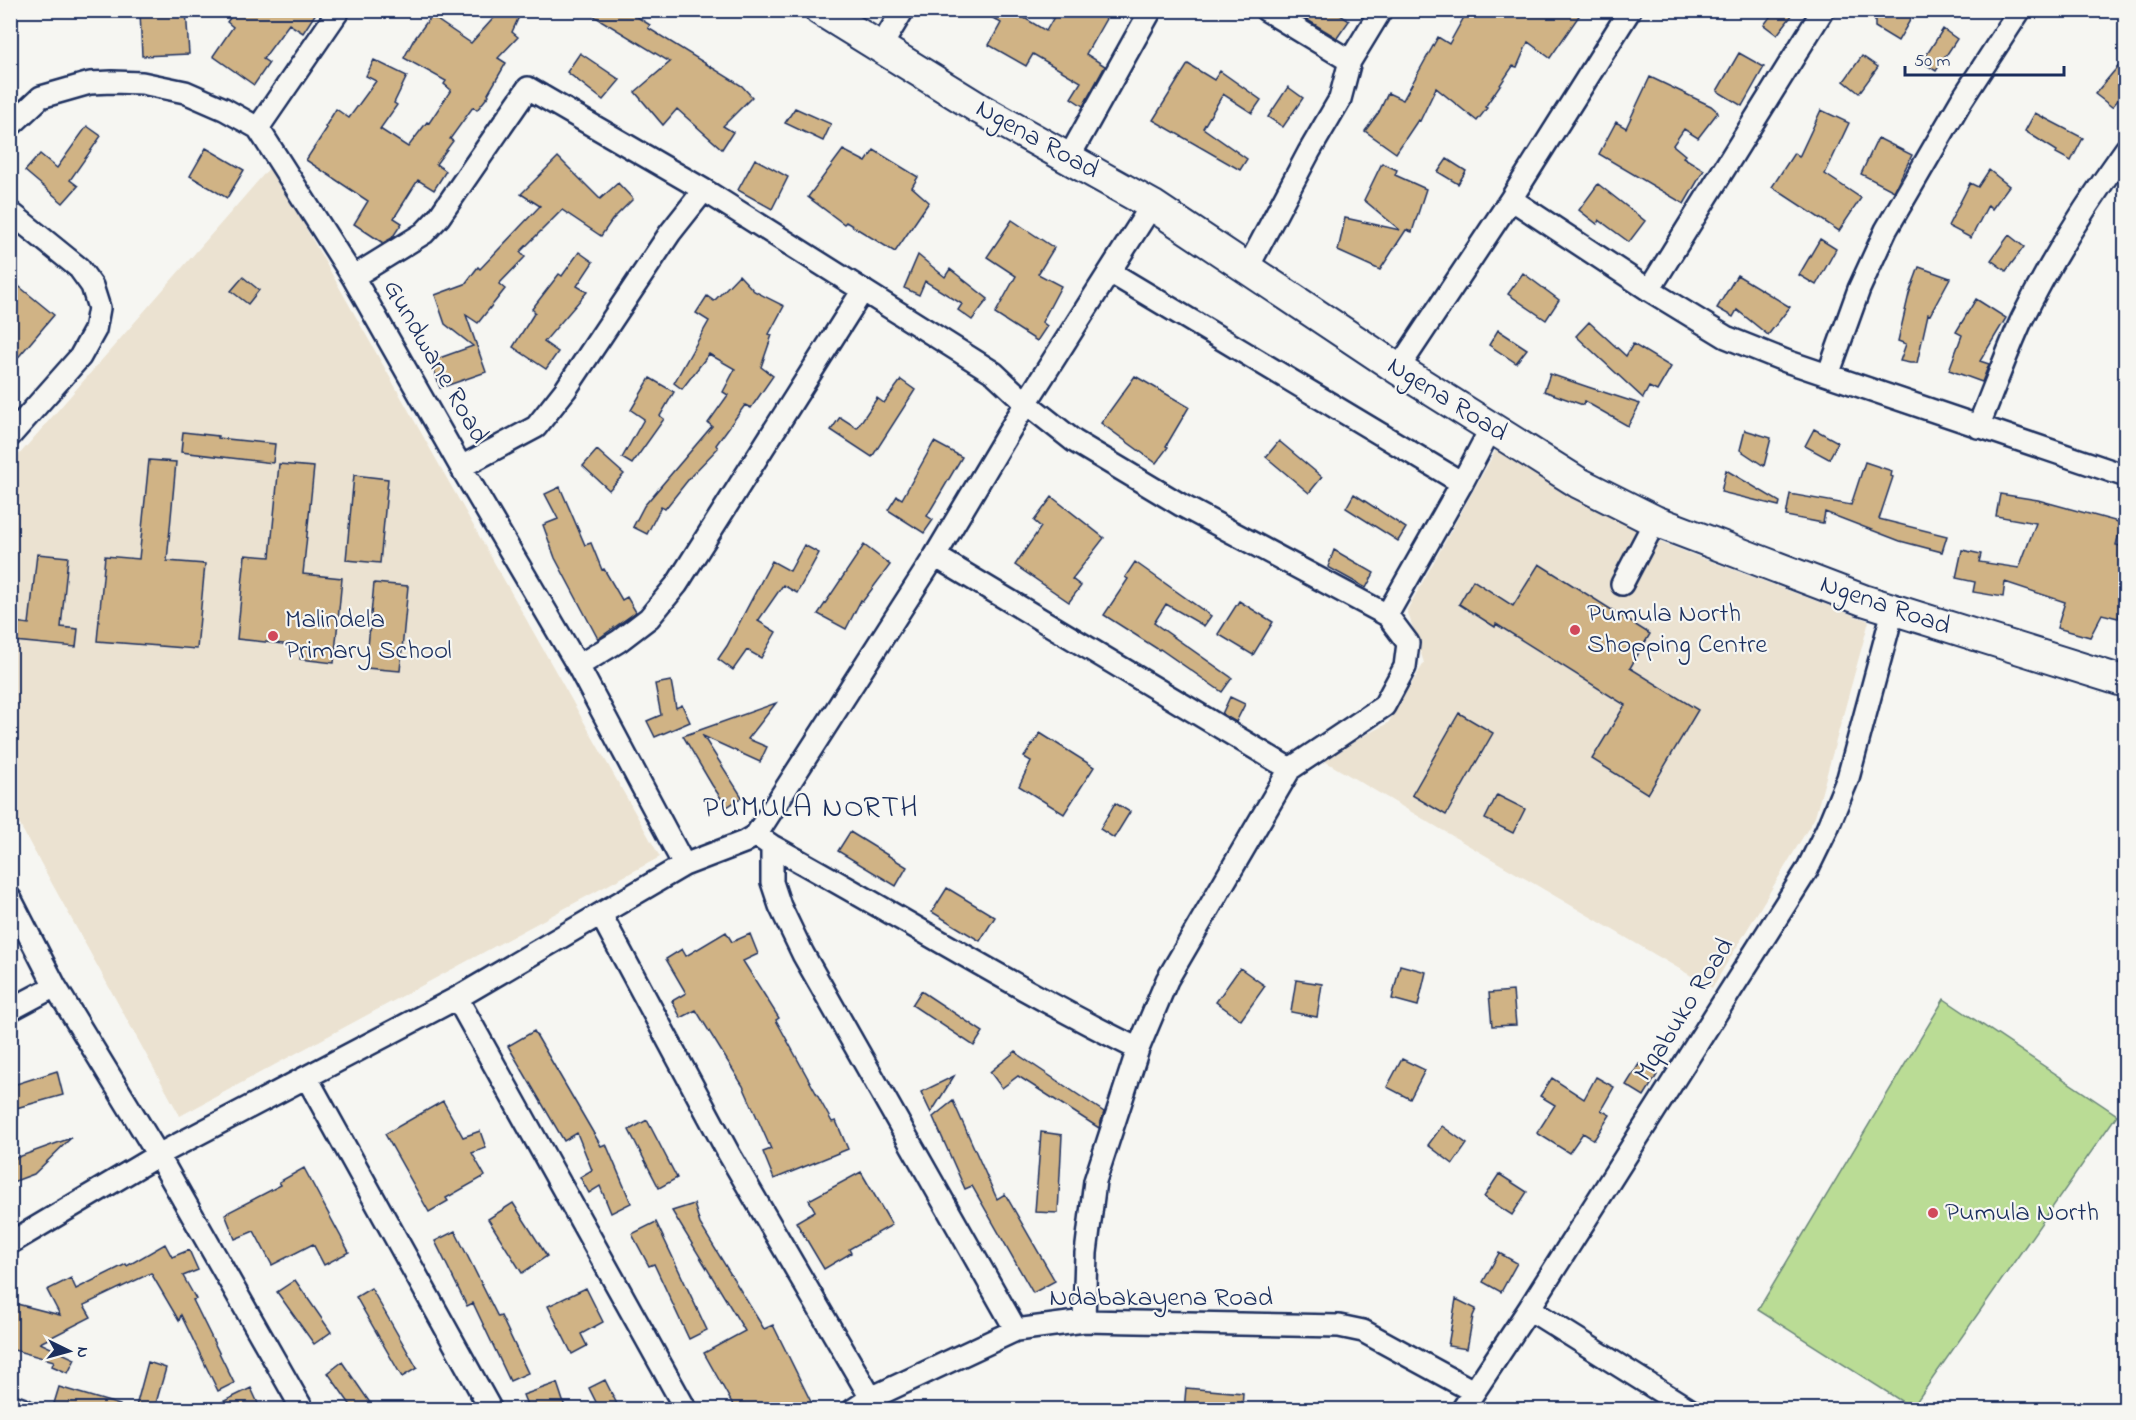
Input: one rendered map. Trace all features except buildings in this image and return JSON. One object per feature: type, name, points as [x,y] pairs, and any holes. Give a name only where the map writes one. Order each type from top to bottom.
[{"type":"street","points":[[258,129],[339,10]]},
{"type":"street","name":"Ngena Road","points":[[820,10],[980,109],[1152,205],[1398,369],[1579,483],[1655,521],[1893,610],[2126,682]]},
{"type":"street","points":[[880,48],[903,10]]},
{"type":"street","points":[[1069,158],[1151,10]]},
{"type":"street","points":[[1266,10],[1350,61]]},
{"type":"street","points":[[1247,269],[1340,99],[1350,61],[1381,10]]},
{"type":"street","points":[[1398,369],[1511,198],[1630,10]]},
{"type":"street","points":[[1649,290],[1823,10]]},
{"type":"street","points":[[1828,375],[1858,289],[1886,230],[1961,101],[2020,10]]},
{"type":"street","name":"Gundwane Road","points":[[10,126],[41,97],[90,83],[112,82],[142,83],[185,92],[224,109],[258,129],[353,277],[578,666],[684,865]]},
{"type":"street","points":[[353,277],[424,233],[439,217],[528,88],[704,190],[994,373],[1026,404],[1074,441],[1171,500],[1387,615],[1408,643],[1406,668],[1384,706],[1290,769],[1167,980],[1138,1049],[1095,1182],[1086,1253],[1084,1321]]},
{"type":"street","points":[[1978,427],[2022,320],[2093,196],[2126,149]]},
{"type":"street","points":[[461,467],[536,427],[566,389],[670,233],[704,190]]},
{"type":"street","points":[[1511,198],[1649,290],[1726,337],[1786,361],[2126,476]]},
{"type":"street","points":[[1016,1330],[803,954],[780,906],[772,882],[764,841],[1026,404],[1152,205]]},
{"type":"street","points":[[10,212],[79,268],[92,286],[99,308],[95,330],[80,357],[10,436]]},
{"type":"street","points":[[1110,272],[1462,483]]},
{"type":"street","points":[[578,666],[619,641],[649,618],[677,584],[863,290]]},
{"type":"street","points":[[1387,615],[1491,428]]},
{"type":"street","points":[[1622,584],[1655,521]]},
{"type":"street","points":[[935,556],[1290,769]]},
{"type":"street","name":"Mqabuko Road","points":[[1462,1410],[1529,1309],[1807,870],[1848,778],[1893,610]]},
{"type":"street","points":[[10,1243],[158,1155],[457,999],[684,865],[744,842],[764,841],[1047,1002],[1138,1049]]},
{"type":"street","points":[[10,898],[55,986],[158,1155],[303,1410]]},
{"type":"street","points":[[601,915],[862,1404]]},
{"type":"street","points":[[10,1010],[55,986]]},
{"type":"street","points":[[457,999],[686,1410]]},
{"type":"street","points":[[308,1078],[490,1410]]},
{"type":"street","points":[[1529,1309],[1690,1410]]},
{"type":"street","name":"Ndabakayena Road","points":[[862,1404],[1016,1330],[1084,1321],[1340,1326],[1363,1331],[1473,1391]]},
{"type":"street","points":[[10,1405],[24,1410]]},
{"type":"shaded area","name":"Malindela Primary School","points":[[271,166],[660,857],[180,1116],[11,809],[11,464]]},
{"type":"shaded area","points":[[1497,448],[1662,543],[1869,621],[1815,817],[1712,988],[1321,759],[1388,723],[1424,663],[1407,610]]},
{"type":"green space","name":"Pumula North","points":[[1944,999],[2117,1115],[1912,1408],[1758,1310]]},
{"type":"place","name":"Pumula North Shopping Centre","points":[[1575,630]]},
{"type":"place","name":"Malindela Primary School","points":[[273,636]]},
{"type":"place","name":"Pumula North","points":[[1933,1213]]},
{"type":"district","name":"PUMULA NORTH","points":[[811,809]]}]
